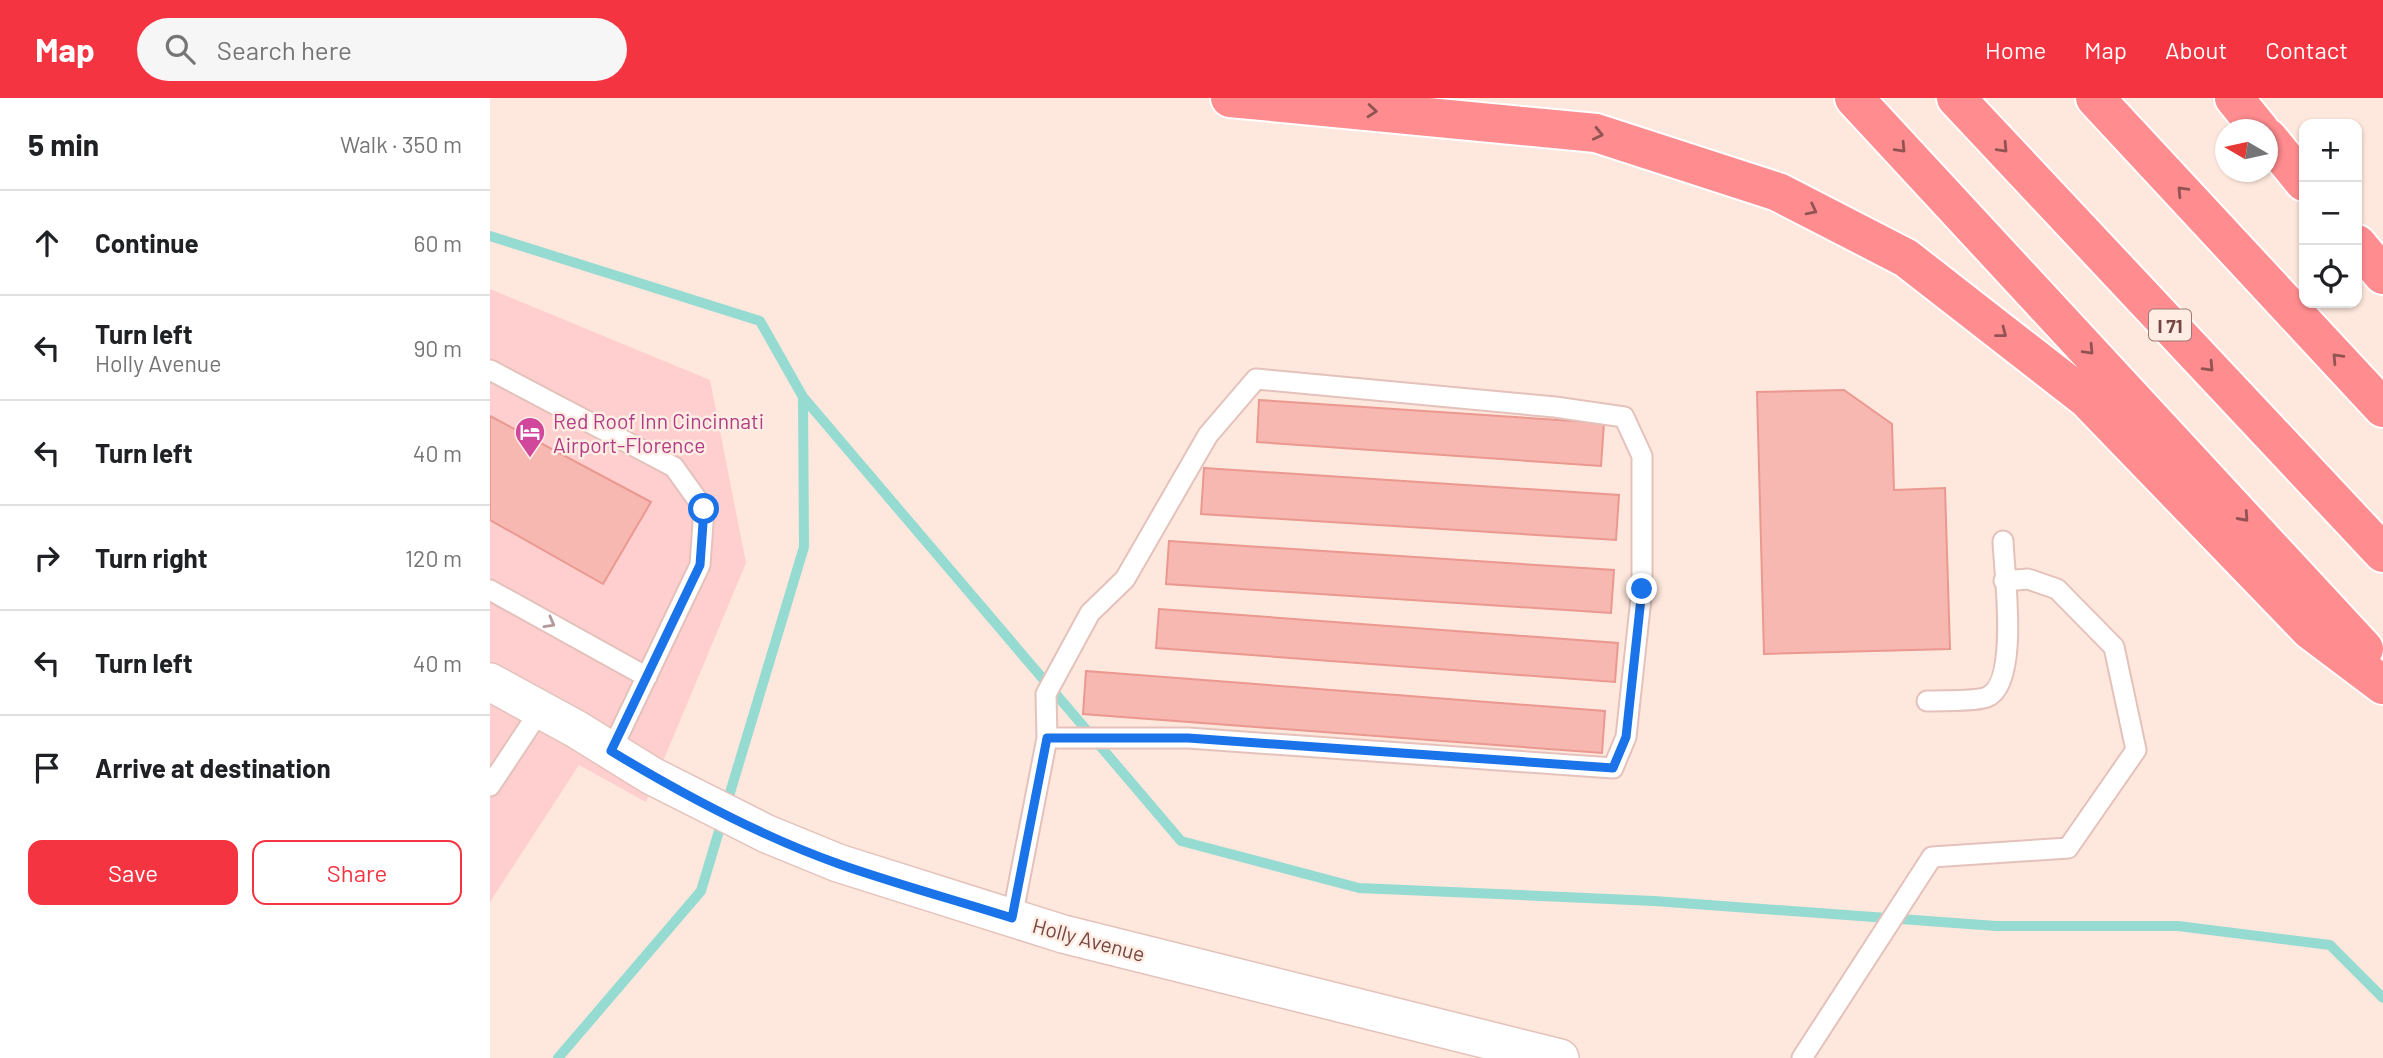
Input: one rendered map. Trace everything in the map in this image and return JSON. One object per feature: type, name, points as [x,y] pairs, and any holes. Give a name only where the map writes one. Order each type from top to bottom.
[{"type":"highway","points":[[1230,98],[1595,133],[1778,192],[1906,258],[2087,399],[2310,630],[2383,685]]},
{"type":"highway","points":[[1854,98],[2383,670]]},
{"type":"highway","name":"I 71","points":[[1956,98],[2383,553]]},
{"type":"highway","points":[[2095,98],[2383,408]]},
{"type":"highway","points":[[2234,98],[2251,119]]},
{"type":"highway","points":[[2278,151],[2299,175]]},
{"type":"highway","points":[[2358,245],[2383,275]]},
{"type":"street","name":"Holly Avenue","points":[[490,682],[541,709],[652,776],[826,859],[1012,918],[1560,1058]]},
{"type":"lane","points":[[490,370],[674,467],[704,509],[700,565],[611,751]]},
{"type":"lane","points":[[1012,918],[1047,738],[1046,694],[1090,614],[1125,579],[1208,435],[1256,379],[1555,407],[1624,417],[1642,456],[1642,589],[1626,737],[1613,768],[1188,738],[1047,738]]},
{"type":"lane","points":[[1927,701],[1987,697],[2001,684],[2007,659],[2003,541]]},
{"type":"lane","points":[[1801,1058],[1932,857],[2068,848],[2136,750],[2114,647],[2057,589],[2028,579],[2004,581]]},
{"type":"lane","points":[[490,590],[647,677]]},
{"type":"lane","points":[[490,786],[541,709]]},
{"type":"shaded area","points":[[490,289],[710,380],[746,563],[646,802],[579,765],[490,902]]},
{"type":"building","points":[[1844,390],[1892,424],[1894,490],[1945,488],[1950,649],[1764,654],[1757,392]]},
{"type":"building","points":[[1259,400],[1604,423],[1601,466],[1257,442]]},
{"type":"building","name":"Red Roof Inn Cincinnati Airport-Florence","points":[[490,416],[651,502],[603,584],[490,520]]},
{"type":"building","points":[[1204,468],[1619,495],[1616,540],[1201,514]]},
{"type":"building","points":[[1169,541],[1614,570],[1611,613],[1166,584]]},
{"type":"building","points":[[1159,609],[1618,643],[1615,682],[1156,648]]},
{"type":"building","points":[[1086,671],[1605,711],[1602,753],[1083,714]]},
{"type":"waterway","points":[[490,236],[760,321],[803,397],[1181,841],[1359,888],[1654,901],[1996,926],[2178,926],[2330,945],[2383,998]]},
{"type":"waterway","points":[[726,806],[804,547],[803,397]]},
{"type":"waterway","points":[[558,1058],[701,891],[722,821]]},
{"type":"place","name":"Red Roof Inn Cincinnati Airport-Florence","points":[[530,459]]},
{"type":"route","points":[[704,509],[700,565],[611,751],[652,776],[767,834],[838,863],[1012,918],[1047,738],[1188,738],[1462,760],[1613,768],[1626,737],[1642,589]]}]
